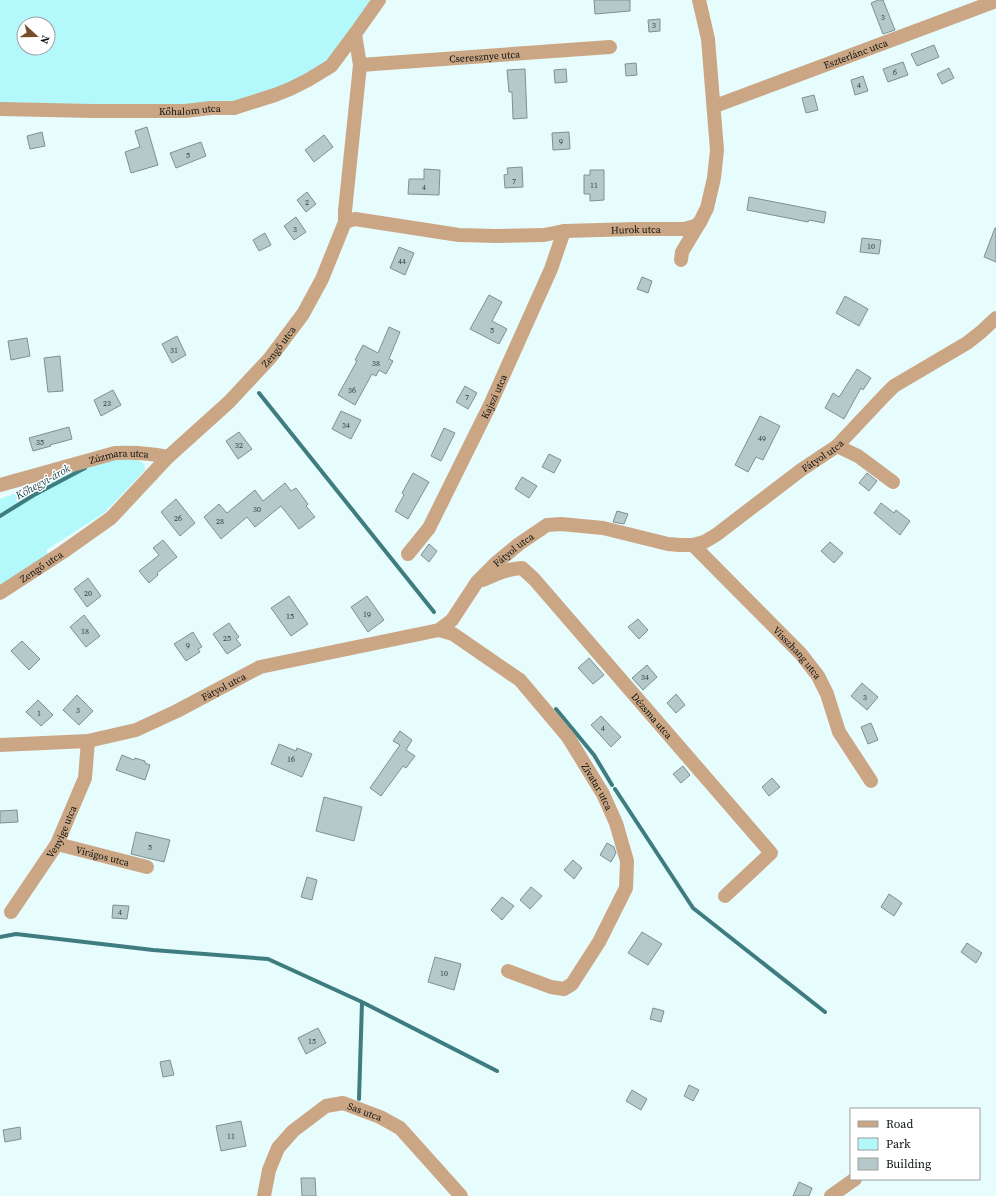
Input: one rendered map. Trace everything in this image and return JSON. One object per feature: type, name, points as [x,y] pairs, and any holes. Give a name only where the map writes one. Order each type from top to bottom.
[{"type":"street","points":[[355,34],[379,0]]},
{"type":"street","points":[[681,260],[682,252],[704,216],[708,204],[717,150],[708,40],[699,0]]},
{"type":"street","name":"Eszterlánc utca","points":[[714,106],[996,1]]},
{"type":"street","name":"Zengő utca","points":[[0,592],[63,552],[111,518],[168,457],[229,402],[270,358],[303,314],[322,279],[345,222],[360,65],[355,34]]},
{"type":"street","name":"Kőhalom utca","points":[[0,109],[185,111],[211,108],[234,108],[280,93],[308,80],[331,66],[355,34]]},
{"type":"street","name":"Cseresznye utca","points":[[360,65],[610,47]]},
{"type":"street","name":"Hurok utca","points":[[345,222],[355,219],[459,235],[544,235],[564,231],[684,229],[695,226],[700,222]]},
{"type":"street","name":"Kajszi utca","points":[[408,554],[429,528],[490,405],[551,269],[564,231]]},
{"type":"street","name":"Fátyol utca","points":[[0,745],[88,741],[136,730],[260,667],[439,630],[447,626],[477,582],[496,563],[519,544],[547,525],[561,524],[603,528],[668,544],[693,545],[704,542],[716,535],[801,470],[838,446],[894,386],[967,342],[981,332],[996,318]]},
{"type":"street","points":[[838,446],[858,456],[893,482]]},
{"type":"street","name":"Zúzmara utca","points":[[0,485],[115,453],[133,452],[168,457]]},
{"type":"street","name":"Visszhang utca","points":[[693,545],[801,654],[814,670],[827,694],[839,732],[871,782]]},
{"type":"street","name":"Dézsma utca","points":[[477,582],[500,572],[522,568],[534,579],[771,854],[725,896]]},
{"type":"street","name":"Zivatar utca","points":[[439,630],[453,634],[520,680],[568,737],[603,794],[616,823],[627,861],[626,888],[599,942],[572,984],[564,989],[551,987],[508,971]]},
{"type":"street","name":"Venyige utca","points":[[11,912],[57,844],[85,778],[88,741]]},
{"type":"street","name":"Virágos utca","points":[[57,844],[147,867]]},
{"type":"street","name":"Sas utca","points":[[264,1196],[269,1170],[278,1148],[293,1131],[326,1106],[343,1103],[380,1116],[400,1128],[461,1196]]},
{"type":"street","points":[[831,1196],[854,1180]]},
{"type":"green space","points":[[0,0],[379,0],[331,66],[234,108],[0,109]]},
{"type":"green space","points":[[115,456],[135,458],[144,464],[145,470],[104,513],[46,550],[49,557],[0,587],[0,499]]},
{"type":"building","points":[[594,0],[630,0],[630,11],[595,14]]},
{"type":"building","points":[[878,0],[883,0],[895,30],[883,34],[871,3]]},
{"type":"building","points":[[660,19],[660,31],[649,32],[648,20]]},
{"type":"building","points":[[934,45],[939,57],[917,66],[911,54]]},
{"type":"building","points":[[903,62],[908,75],[888,82],[883,69]]},
{"type":"building","points":[[636,63],[637,75],[626,76],[625,64]]},
{"type":"building","points":[[949,68],[954,78],[942,84],[937,74]]},
{"type":"building","points":[[525,69],[527,118],[513,119],[512,92],[509,92],[507,70]]},
{"type":"building","points":[[566,69],[567,82],[555,83],[554,70]]},
{"type":"building","points":[[863,76],[868,91],[855,95],[851,80]]},
{"type":"building","points":[[814,95],[818,110],[806,113],[802,98]]},
{"type":"building","points":[[147,127],[158,165],[131,173],[125,152],[140,147],[135,131]]},
{"type":"building","points":[[42,132],[45,146],[30,149],[27,136]]},
{"type":"building","points":[[569,132],[570,149],[553,150],[552,133]]},
{"type":"building","points":[[324,135],[333,147],[314,162],[305,150]]},
{"type":"building","points":[[201,142],[206,156],[176,168],[170,153]]},
{"type":"building","points":[[522,167],[523,187],[505,188],[504,175],[508,174],[507,168]]},
{"type":"building","points":[[424,169],[440,170],[439,195],[408,194],[409,179],[424,179]]},
{"type":"building","points":[[590,170],[604,170],[604,200],[590,201],[590,194],[584,194],[584,175],[590,175]]},
{"type":"building","points":[[307,192],[316,204],[306,212],[297,200]]},
{"type":"building","points":[[749,197],[826,212],[824,223],[809,220],[808,222],[747,210]]},
{"type":"building","points":[[296,217],[306,232],[294,240],[284,226]]},
{"type":"building","points":[[996,228],[996,262],[984,257]]},
{"type":"building","points":[[265,233],[271,245],[259,251],[253,240]]},
{"type":"building","points":[[862,238],[881,240],[879,254],[860,252]]},
{"type":"building","points":[[399,247],[414,253],[405,275],[390,268]]},
{"type":"building","points":[[642,277],[652,281],[648,293],[637,289]]},
{"type":"building","points":[[489,295],[502,302],[492,321],[507,329],[499,344],[470,329]]},
{"type":"building","points":[[845,296],[868,309],[859,326],[836,313]]},
{"type":"building","points":[[389,327],[400,332],[389,359],[393,361],[386,374],[379,370],[376,376],[372,374],[355,405],[338,395],[357,361],[355,360],[363,345],[378,353]]},
{"type":"building","points":[[177,336],[186,355],[172,363],[162,344]]},
{"type":"building","points":[[27,338],[30,356],[11,360],[8,341]]},
{"type":"building","points":[[60,356],[63,391],[48,392],[44,358]]},
{"type":"building","points":[[857,369],[871,378],[863,390],[861,388],[844,419],[825,408],[833,393],[839,397]]},
{"type":"building","points":[[465,386],[477,393],[468,409],[456,402]]},
{"type":"building","points":[[113,390],[121,405],[101,416],[94,400]]},
{"type":"building","points":[[341,411],[361,420],[351,439],[332,429]]},
{"type":"building","points":[[760,416],[780,426],[763,460],[756,457],[748,472],[735,465]]},
{"type":"building","points":[[69,427],[72,439],[33,451],[29,438]]},
{"type":"building","points":[[444,428],[455,433],[441,461],[431,456]]},
{"type":"building","points":[[239,432],[252,449],[238,459],[226,441]]},
{"type":"building","points":[[549,454],[561,460],[554,473],[542,467]]},
{"type":"building","points":[[413,473],[429,482],[408,519],[395,511],[404,495],[402,493]]},
{"type":"building","points":[[867,473],[877,481],[869,491],[859,483]]},
{"type":"building","points":[[522,477],[537,486],[529,498],[515,489]]},
{"type":"building","points":[[285,483],[291,491],[296,488],[308,504],[306,506],[315,517],[299,529],[281,506],[255,527],[247,517],[221,539],[204,517],[219,504],[227,513],[255,490],[263,501]]},
{"type":"building","points":[[176,499],[195,523],[180,536],[161,512]]},
{"type":"building","points":[[881,503],[894,513],[896,510],[910,521],[900,535],[874,513]]},
{"type":"building","points":[[617,511],[628,514],[624,524],[613,522]]},
{"type":"building","points":[[163,540],[177,557],[157,573],[158,575],[149,583],[139,571],[159,555],[153,548]]},
{"type":"building","points":[[830,542],[843,553],[834,563],[821,551]]},
{"type":"building","points":[[429,544],[437,551],[429,562],[421,555]]},
{"type":"building","points":[[88,578],[101,596],[87,607],[74,589]]},
{"type":"building","points":[[289,596],[308,624],[291,636],[271,608]]},
{"type":"building","points":[[367,596],[384,620],[368,632],[351,607]]},
{"type":"building","points":[[84,615],[100,636],[86,647],[70,627]]},
{"type":"building","points":[[638,619],[648,630],[639,639],[628,627]]},
{"type":"building","points":[[229,623],[239,637],[236,639],[241,645],[227,654],[213,634]]},
{"type":"building","points":[[193,632],[202,647],[198,649],[200,652],[186,661],[174,644]]},
{"type":"building","points":[[22,641],[40,659],[29,670],[11,651]]},
{"type":"building","points":[[589,658],[604,675],[593,684],[578,668]]},
{"type":"building","points":[[647,665],[657,677],[643,690],[632,678]]},
{"type":"building","points":[[862,683],[878,697],[867,710],[851,696]]},
{"type":"building","points":[[676,694],[685,705],[676,713],[667,703]]},
{"type":"building","points":[[77,695],[93,711],[79,725],[63,710]]},
{"type":"building","points":[[38,700],[53,715],[41,726],[26,712]]},
{"type":"building","points":[[601,716],[621,737],[611,747],[591,725]]},
{"type":"building","points":[[871,723],[878,740],[868,744],[861,727]]},
{"type":"building","points":[[400,731],[412,740],[406,750],[415,756],[406,768],[403,766],[381,796],[370,788],[400,745],[393,741]]},
{"type":"building","points":[[279,744],[296,751],[297,748],[312,754],[302,777],[271,764]]},
{"type":"building","points":[[122,755],[134,760],[135,758],[145,761],[145,763],[150,765],[145,780],[116,770]]},
{"type":"building","points":[[683,766],[690,775],[681,783],[673,774]]},
{"type":"building","points":[[772,778],[780,787],[769,796],[762,787]]},
{"type":"building","points":[[324,797],[362,807],[354,841],[316,831]]},
{"type":"building","points":[[17,810],[18,822],[0,823],[0,811]]},
{"type":"building","points":[[136,832],[170,840],[164,862],[131,854]]},
{"type":"building","points":[[607,843],[614,847],[616,853],[611,862],[600,855]]},
{"type":"building","points":[[573,860],[582,868],[574,879],[564,870]]},
{"type":"building","points":[[307,877],[317,880],[312,900],[301,897]]},
{"type":"building","points":[[531,887],[542,896],[530,909],[520,900]]},
{"type":"building","points":[[889,894],[902,903],[894,916],[881,907]]},
{"type":"building","points":[[502,897],[514,906],[502,920],[491,910]]},
{"type":"building","points":[[113,905],[129,906],[127,919],[112,918]]},
{"type":"building","points":[[642,932],[662,944],[648,965],[628,953]]},
{"type":"building","points":[[967,943],[982,953],[976,963],[961,952]]},
{"type":"building","points":[[435,957],[461,964],[454,990],[428,982]]},
{"type":"building","points":[[653,1008],[664,1011],[661,1022],[650,1019]]},
{"type":"building","points":[[318,1028],[326,1043],[306,1054],[298,1038]]},
{"type":"building","points":[[170,1060],[174,1075],[163,1077],[160,1062]]},
{"type":"building","points":[[689,1085],[699,1090],[693,1101],[684,1096]]},
{"type":"building","points":[[632,1090],[647,1099],[641,1110],[626,1101]]},
{"type":"building","points":[[241,1121],[246,1146],[221,1151],[216,1126]]},
{"type":"building","points":[[20,1127],[21,1139],[5,1142],[3,1130]]},
{"type":"building","points":[[301,1178],[315,1178],[316,1196],[302,1196]]},
{"type":"building","points":[[799,1182],[812,1188],[809,1196],[793,1196]]},
{"type":"waterway","points":[[259,393],[434,612]]},
{"type":"waterway","name":"Kőhegyi-árok","points":[[0,516],[34,495],[85,468]]},
{"type":"waterway","points":[[556,709],[594,755],[612,785]]},
{"type":"waterway","points":[[615,789],[693,908],[825,1012]]},
{"type":"waterway","points":[[0,937],[16,934],[153,950],[268,959],[362,1002],[497,1071]]},
{"type":"waterway","points":[[359,1099],[362,1002]]}]
